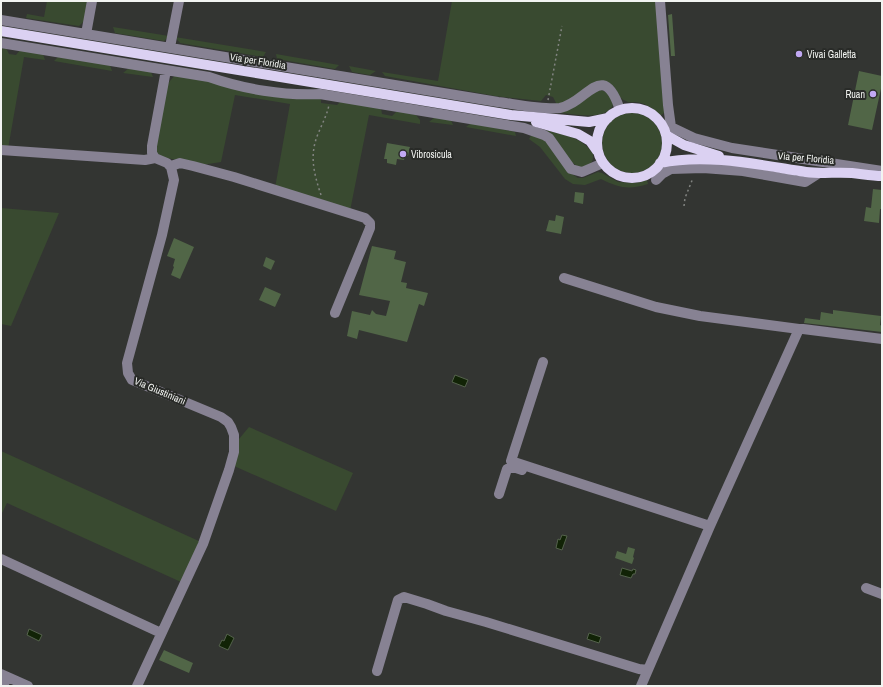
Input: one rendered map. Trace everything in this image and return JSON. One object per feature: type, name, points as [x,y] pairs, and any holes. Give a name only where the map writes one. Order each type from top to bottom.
[{"type":"main road","name":"Via per Floridia","points":[[1,31],[511,115]]},
{"type":"main road","points":[[511,115],[578,134],[590,141],[603,163],[611,171],[621,176],[632,178],[643,176],[652,171],[660,163],[666,150],[666,135],[662,124],[654,116],[644,110],[632,108],[620,110],[608,118],[602,125],[598,134],[598,153]]},
{"type":"main road","points":[[511,115],[589,122],[608,118]]},
{"type":"main road","points":[[666,135],[684,145],[742,163]]},
{"type":"main road","points":[[660,163],[687,160],[742,163]]},
{"type":"main road","name":"Via per Floridia","points":[[742,163],[806,172],[851,173],[868,176]]},
{"type":"main road","points":[[868,176],[882,176]]},
{"type":"main road","points":[[868,176],[882,179]]},
{"type":"street","points":[[86,34],[92,1]]},
{"type":"street","points":[[170,47],[179,1]]},
{"type":"street","points":[[660,1],[671,127],[694,138],[732,148],[882,171]]},
{"type":"street","points":[[1,20],[546,108],[559,108],[567,106],[594,87],[607,86],[612,91],[620,110]]},
{"type":"street","points":[[1,43],[209,77],[229,84],[267,91],[297,95],[320,94],[524,128],[549,138],[571,169],[582,172],[603,163]]},
{"type":"street","points":[[155,158],[152,153],[152,146],[166,70]]},
{"type":"street","points":[[1,150],[145,160],[155,158],[167,163],[171,167],[180,163],[193,166],[234,177],[365,218],[370,223],[370,228],[335,313]]},
{"type":"street","points":[[806,172],[807,160]]},
{"type":"street","points":[[807,160],[816,165],[838,168],[851,173]]},
{"type":"street","name":"Via Giustiniani","points":[[137,686],[203,544],[229,470],[235,443],[232,427],[221,417],[132,380],[128,373],[127,363],[174,180],[171,167]]},
{"type":"street","points":[[656,180],[662,174],[671,169],[692,168],[722,168],[805,182],[818,173]]},
{"type":"street","points":[[564,278],[656,307],[700,316],[882,338]]},
{"type":"street","points":[[641,686],[798,329]]},
{"type":"street","points":[[543,362],[511,461],[709,529]]},
{"type":"street","points":[[499,494],[507,469],[513,467],[709,529]]},
{"type":"street","points":[[1,559],[161,633]]},
{"type":"street","points":[[866,588],[882,594]]},
{"type":"street","points":[[377,671],[398,600],[404,597],[639,669],[648,670]]},
{"type":"street","points":[[3,678],[28,686]]},
{"type":"path","points":[[546,108],[562,26]]},
{"type":"path","points":[[322,204],[312,156],[316,140],[328,111],[331,96]]},
{"type":"path","points":[[684,206],[685,198],[693,178],[692,168]]},
{"type":"shaded area","points":[[47,1],[89,1],[84,21],[79,26],[26,18],[27,14],[44,17]]},
{"type":"shaded area","points":[[452,1],[657,1],[667,108],[660,116],[652,108],[646,105],[628,102],[623,99],[613,86],[606,82],[568,102],[557,105],[553,97],[546,95],[541,101],[495,96],[385,76],[382,72],[438,81]]},
{"type":"shaded area","points":[[113,27],[169,36],[164,41],[115,33]]},
{"type":"shaded area","points":[[175,37],[266,52],[263,57],[180,43]]},
{"type":"shaded area","points":[[1,47],[6,48],[9,54],[16,55],[20,50],[43,54],[45,60],[24,57],[8,149],[1,148]]},
{"type":"shaded area","points":[[276,54],[339,65],[335,69],[277,59]]},
{"type":"shaded area","points":[[58,57],[110,65],[112,71],[54,61]]},
{"type":"shaded area","points":[[349,66],[376,71],[370,75],[352,72]]},
{"type":"shaded area","points":[[129,68],[151,72],[153,77],[123,73]]},
{"type":"shaded area","points":[[175,75],[209,80],[222,86],[296,99],[321,99],[321,103],[337,105],[340,102],[381,108],[382,114],[392,116],[397,111],[416,115],[420,120],[420,124],[369,115],[350,211],[275,188],[290,104],[235,95],[221,162],[202,165],[182,160],[163,158],[158,155],[155,148],[165,87]]},
{"type":"shaded area","points":[[601,90],[609,93],[613,105],[604,113],[597,115],[581,115],[561,113],[595,91]]},
{"type":"shaded area","points":[[626,113],[638,113],[649,118],[657,126],[662,137],[660,155],[649,168],[638,173],[626,173],[615,168],[607,160],[602,149],[602,137],[607,126],[615,118]]},
{"type":"shaded area","points":[[435,117],[451,120],[453,125],[429,122]]},
{"type":"shaded area","points":[[471,123],[515,132],[516,136],[466,127]]},
{"type":"shaded area","points":[[546,130],[578,140],[593,154],[592,162],[582,168],[571,162]]},
{"type":"shaded area","points":[[532,134],[547,142],[572,174],[578,178],[583,178],[598,172],[618,182],[636,183],[647,180],[648,184],[635,187],[624,187],[601,179],[585,185],[573,184],[565,179],[540,147],[529,139]]},
{"type":"shaded area","points":[[1,208],[59,213],[11,326],[1,324]]},
{"type":"shaded area","points":[[455,375],[468,380],[465,387],[452,382]]},
{"type":"shaded area","points":[[249,427],[353,473],[336,511],[234,466],[239,439]]},
{"type":"shaded area","points":[[1,451],[201,542],[181,582],[7,503],[1,515]]},
{"type":"shaded area","points":[[562,535],[567,536],[562,550],[556,548],[558,539],[560,540]]},
{"type":"shaded area","points":[[622,568],[632,571],[633,569],[636,570],[635,574],[633,574],[631,578],[620,575]]},
{"type":"shaded area","points":[[29,629],[42,635],[39,641],[27,635]]},
{"type":"shaded area","points":[[589,633],[601,637],[599,643],[587,639]]},
{"type":"shaded area","points":[[227,634],[234,638],[228,650],[219,646],[222,640],[224,641]]},
{"type":"building","points":[[672,14],[675,56],[671,56],[668,15]]},
{"type":"building","points":[[859,71],[882,76],[882,84],[872,130],[848,125]]},
{"type":"building","points":[[387,143],[410,147],[408,156],[405,156],[404,160],[397,159],[396,165],[387,163],[387,159],[384,159]]},
{"type":"building","points":[[873,189],[882,190],[882,209],[880,209],[879,223],[864,221],[866,207],[871,208]]},
{"type":"building","points":[[575,192],[584,193],[583,204],[574,202]]},
{"type":"building","points":[[556,215],[564,217],[561,234],[546,231],[549,220],[555,221]]},
{"type":"building","points":[[174,238],[194,247],[180,279],[171,275],[175,259],[167,256]]},
{"type":"building","points":[[372,246],[396,251],[394,259],[406,262],[401,282],[407,283],[406,288],[428,293],[424,306],[419,304],[407,342],[359,330],[357,339],[347,336],[352,311],[370,315],[372,310],[376,314],[386,316],[390,301],[359,295]]},
{"type":"building","points":[[266,257],[275,261],[271,270],[263,266]]},
{"type":"building","points":[[265,287],[281,294],[275,307],[259,300]]},
{"type":"building","points":[[833,310],[881,316],[880,325],[882,326],[882,332],[804,323],[805,318],[820,320],[821,312],[833,314]]},
{"type":"building","points":[[628,547],[635,549],[632,564],[615,558],[617,551],[626,554]]},
{"type":"building","points":[[164,650],[193,663],[189,673],[159,660]]},
{"type":"place","name":"Vivai Galletta","points":[[799,54]]},
{"type":"place","name":"Ruan","points":[[873,94]]},
{"type":"place","name":"Vibrosicula","points":[[403,154]]}]
